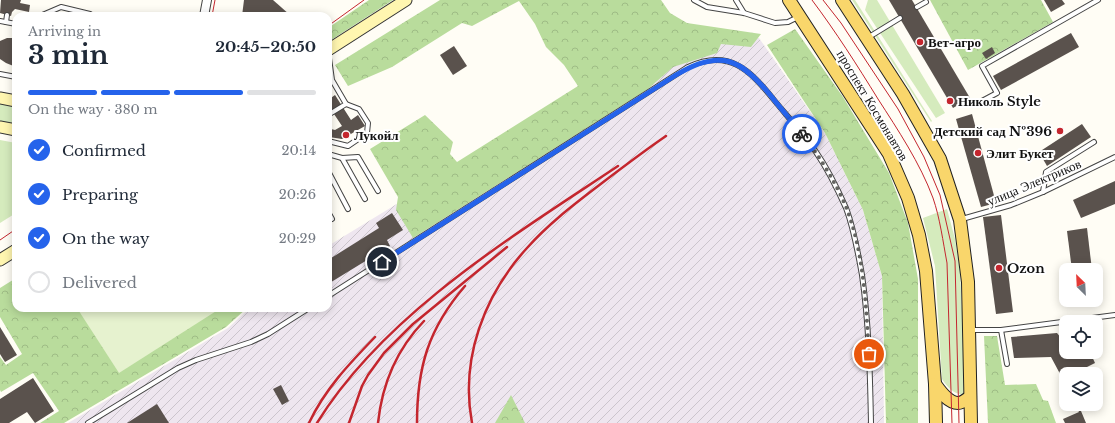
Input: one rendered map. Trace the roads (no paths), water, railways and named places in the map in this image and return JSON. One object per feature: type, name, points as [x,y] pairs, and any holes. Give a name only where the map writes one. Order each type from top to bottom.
[{"type":"main road","points":[[332,47],[406,0]]},
{"type":"main road","name":"проспект Космонавтов","points":[[789,0],[889,154],[908,198],[919,235],[926,271],[936,384],[936,423]]},
{"type":"main road","points":[[842,0],[903,94],[940,159],[960,220],[968,282],[971,423]]},
{"type":"main road","points":[[0,98],[12,100]]},
{"type":"main road","points":[[0,127],[12,129]]},
{"type":"main road","points":[[0,260],[12,252]]},
{"type":"main road","points":[[936,384],[941,393],[952,401],[959,403],[970,397]]},
{"type":"street","points":[[205,12],[207,0]]},
{"type":"lane","points":[[694,0],[702,2],[707,7],[744,13],[775,23],[788,22],[800,16]]},
{"type":"lane","points":[[736,0],[744,13]]},
{"type":"lane","points":[[982,101],[997,93],[982,66],[1098,0]]},
{"type":"lane","points":[[917,7],[926,2]]},
{"type":"lane","points":[[50,12],[61,8],[78,12]]},
{"type":"lane","points":[[6,22],[8,15]]},
{"type":"lane","points":[[867,38],[900,18]]},
{"type":"lane","points":[[0,21],[12,23]]},
{"type":"lane","points":[[332,293],[688,67],[708,60],[726,61],[744,68],[758,80],[816,153],[846,209],[855,238],[866,306],[871,423]]},
{"type":"lane","points":[[0,74],[12,76]]},
{"type":"lane","points":[[332,84],[346,104],[359,109],[368,123],[367,133],[348,146],[332,142]]},
{"type":"lane","points":[[332,113],[346,104]]},
{"type":"lane","points":[[1042,192],[1046,172],[1094,142]]},
{"type":"lane","points":[[332,155],[342,158],[358,157],[378,191]]},
{"type":"lane","points":[[342,158],[365,199]]},
{"type":"lane","name":"улица Электриков","points":[[960,220],[1011,205],[1115,158]]},
{"type":"lane","points":[[332,179],[348,209]]},
{"type":"lane","points":[[88,423],[178,368],[196,360],[251,342],[268,334],[303,312]]},
{"type":"lane","points":[[970,330],[1001,330],[1115,315]]},
{"type":"lane","points":[[1001,330],[1007,364]]},
{"type":"tram line","points":[[213,12],[215,0]]},
{"type":"tram line","points":[[332,23],[364,0]]},
{"type":"tram line","points":[[812,0],[846,49],[901,135],[922,172],[933,198],[947,263],[952,423]]},
{"type":"tram line","points":[[823,0],[841,23],[898,109],[924,157],[940,195],[955,261],[959,423]]},
{"type":"tram line","points":[[0,240],[12,232]]},
{"type":"railway","points":[[472,423],[469,399],[469,375],[473,352],[479,329],[488,307],[512,266],[544,230],[582,198],[666,136]]},
{"type":"railway","points":[[317,423],[345,384],[378,347],[414,312],[494,249],[618,166]]},
{"type":"railway","points":[[349,423],[362,386],[384,353],[413,324],[507,247]]},
{"type":"railway","points":[[417,423],[419,384],[427,350],[442,318],[452,302],[465,286]]},
{"type":"railway","points":[[378,423],[383,395],[392,368],[406,343],[424,321]]},
{"type":"railway","points":[[309,423],[322,399],[330,388],[375,337]]},
{"type":"place","name":"Вет-агро","points":[[920,42]]},
{"type":"place","name":"Николь Style","points":[[950,101]]},
{"type":"place","name":"Детский сад №396","points":[[1060,131]]},
{"type":"place","name":"Лукойл","points":[[346,135]]},
{"type":"place","name":"Элит Букет","points":[[978,153]]},
{"type":"place","name":"Ozon","points":[[999,268]]}]
